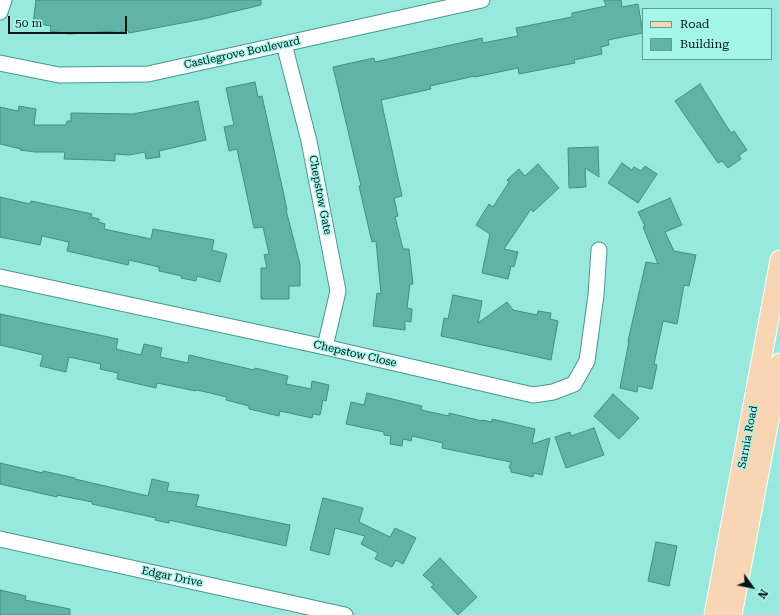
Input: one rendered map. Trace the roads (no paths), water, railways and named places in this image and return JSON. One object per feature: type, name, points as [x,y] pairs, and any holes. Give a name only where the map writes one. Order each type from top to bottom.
[{"type":"main road","name":"Sarnia Road","points":[[732,615],[767,420],[780,260]]},
{"type":"main road","name":"Sarnia Road","points":[[714,615],[767,420],[780,363]]},
{"type":"street","points":[[0,12],[4,0]]},
{"type":"street","name":"Castlegrove Boulevard","points":[[0,63],[59,74],[148,74],[478,0]]},
{"type":"street","name":"Chepstow Gate","points":[[284,44],[309,141],[338,291],[324,347]]},
{"type":"street","name":"Chepstow Close","points":[[0,277],[533,394],[554,392],[574,384],[587,361],[596,295],[599,250]]},
{"type":"street","name":"Edgar Drive","points":[[0,539],[345,615]]}]
